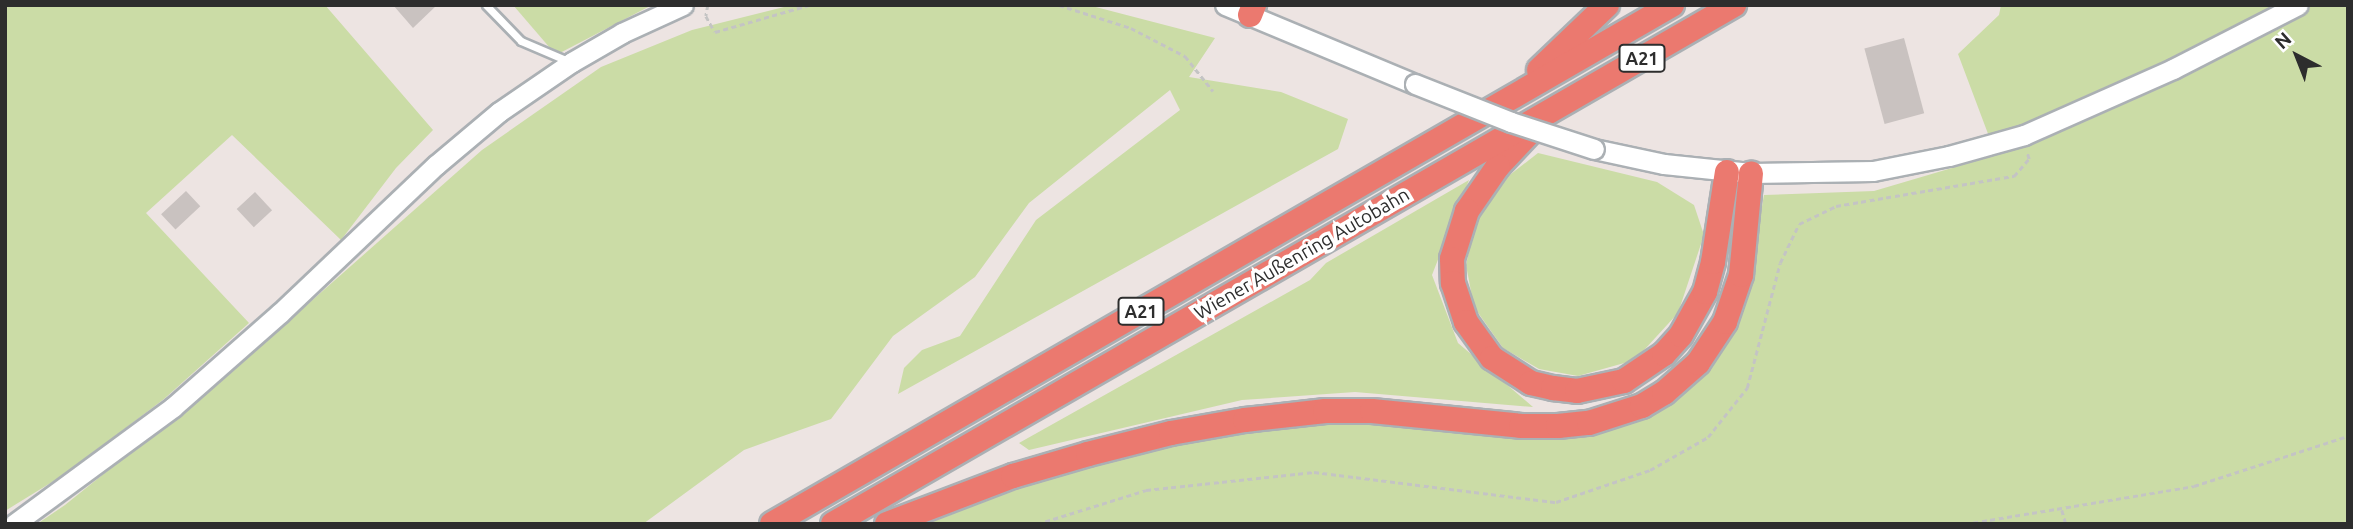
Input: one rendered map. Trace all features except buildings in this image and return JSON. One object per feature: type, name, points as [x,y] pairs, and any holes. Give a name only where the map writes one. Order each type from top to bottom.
[{"type":"highway","points":[[1509,98],[1607,5]]},
{"type":"highway","name":"Wiener Außenring Autobahn","points":[[772,524],[1672,5]]},
{"type":"highway","name":"Wiener Außenring Autobahn","points":[[833,524],[1734,5]]},
{"type":"highway","points":[[1550,111],[1480,189],[1457,235],[1452,259],[1458,304],[1466,322],[1492,358],[1531,383],[1577,391],[1602,388],[1644,370],[1664,354],[1694,316],[1704,292],[1739,173]]},
{"type":"highway","points":[[887,524],[1013,476],[1088,454],[1171,433],[1245,420],[1325,411],[1372,411],[1521,426],[1558,426],[1589,423],[1642,406],[1664,393],[1698,363],[1725,322],[1741,275],[1739,173]]},
{"type":"main road","points":[[14,524],[173,407],[280,313],[468,137],[572,62],[622,33],[682,5]]},
{"type":"main road","points":[[1225,5],[1252,10],[1415,84],[1511,122],[1594,149],[1664,164],[1739,173],[1873,170],[1949,156],[2024,135],[2173,69],[2298,5]]},
{"type":"lane","points":[[486,5],[521,41],[572,62]]},
{"type":"path","points":[[708,5],[706,16],[715,32],[808,5]]},
{"type":"path","points":[[1059,5],[1132,28],[1185,56],[1213,90]]},
{"type":"path","points":[[1965,524],[2194,486],[2348,436]]},
{"type":"path","points":[[2062,509],[2066,524]]},
{"type":"green space","points":[[5,5],[325,5],[433,130],[396,168],[341,240],[232,135],[146,213],[249,323],[164,399],[65,474],[5,511]]},
{"type":"green space","points":[[513,5],[652,5],[556,55]]},
{"type":"green space","points":[[792,5],[1088,5],[1215,38],[1189,77],[1281,92],[1348,119],[1338,149],[898,394],[904,368],[922,350],[960,336],[1036,220],[1180,110],[1170,90],[1029,203],[975,277],[893,336],[831,419],[744,450],[643,524],[37,524],[65,505],[239,365],[482,150],[601,67],[692,30]]},
{"type":"green space","points":[[2001,5],[2348,5],[2348,524],[923,524],[1056,471],[1162,443],[1340,419],[1632,420],[1703,376],[1744,308],[1764,195],[1874,191],[1996,155],[1958,54],[1999,15]]},
{"type":"green space","points":[[1538,153],[1657,182],[1694,205],[1704,235],[1678,313],[1635,360],[1578,376],[1539,369],[1503,348],[1474,307],[1466,265],[1475,222],[1502,181]]},
{"type":"green space","points":[[1469,180],[1432,275],[1458,343],[1533,407],[1355,392],[1242,400],[1029,450],[1019,443],[1310,280],[1326,263]]}]
